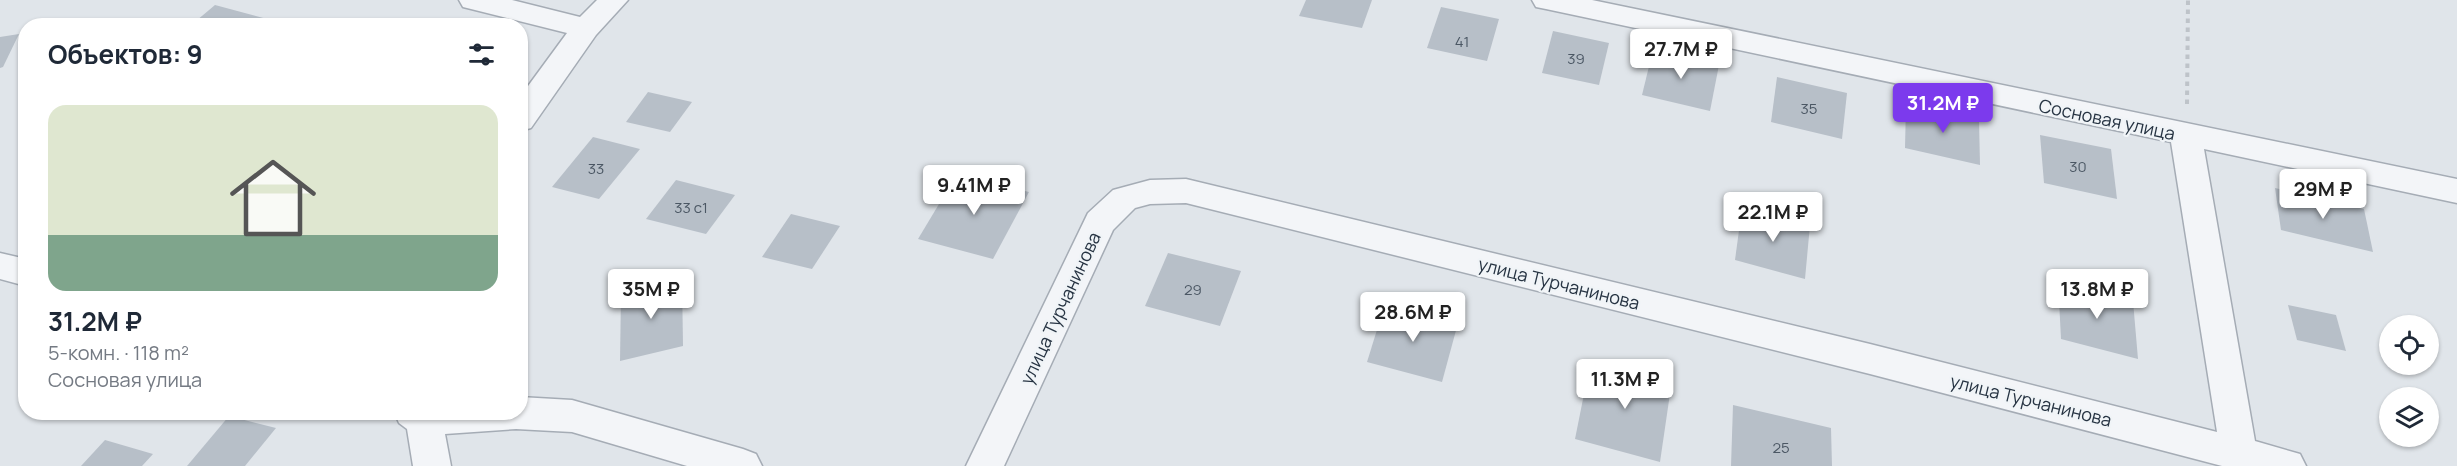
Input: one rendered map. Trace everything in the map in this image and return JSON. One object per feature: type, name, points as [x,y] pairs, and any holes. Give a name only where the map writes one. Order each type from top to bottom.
[{"type":"street","points":[[473,0],[586,28]]},
{"type":"street","points":[[528,109],[586,28],[614,0]]},
{"type":"street","name":"Сосновая улица","points":[[1546,0],[2457,191]]},
{"type":"street","points":[[2186,136],[2240,460]]},
{"type":"street","name":"улица Турчанинова","points":[[985,466],[1100,222],[1124,199],[1150,192],[1186,191],[1881,362],[2240,460],[2287,466]]},
{"type":"street","points":[[0,266],[18,271]]},
{"type":"street","points":[[528,414],[572,416],[743,466]]},
{"type":"street","points":[[419,420],[432,466]]},
{"type":"path","points":[[2186,136],[2188,0]]},
{"type":"building","points":[[1306,0],[1372,0],[1362,28],[1299,16]]},
{"type":"building","points":[[215,5],[263,18],[200,18]]},
{"type":"building","points":[[1441,7],[1499,19],[1487,61],[1427,48]]},
{"type":"building","points":[[1553,31],[1609,43],[1599,85],[1542,73]]},
{"type":"building","points":[[18,34],[3,67],[0,68],[0,37]]},
{"type":"building","points":[[1653,50],[1719,65],[1710,111],[1642,95]]},
{"type":"building","points":[[1777,77],[1847,93],[1842,139],[1771,122]]},
{"type":"building","points":[[648,92],[692,102],[670,132],[626,122]]},
{"type":"building","points":[[1906,104],[1979,120],[1980,165],[1905,148]]},
{"type":"building","points":[[2040,135],[2111,149],[2117,199],[2044,183]]},
{"type":"building","points":[[593,137],[640,149],[599,199],[552,187]]},
{"type":"building","points":[[957,174],[1029,192],[993,259],[918,239]]},
{"type":"building","points":[[676,180],[735,195],[706,234],[646,219]]},
{"type":"building","points":[[2275,188],[2364,209],[2373,252],[2281,230]]},
{"type":"building","points":[[1742,208],[1810,225],[1805,279],[1735,260]]},
{"type":"building","points":[[791,214],[840,226],[812,269],[762,257]]},
{"type":"building","points":[[1168,253],[1241,271],[1220,326],[1145,306]]},
{"type":"building","points":[[682,279],[683,346],[620,361],[621,293]]},
{"type":"building","points":[[2058,281],[2133,301],[2138,359],[2061,339]]},
{"type":"building","points":[[1385,304],[1458,323],[1442,382],[1367,362]]},
{"type":"building","points":[[2288,305],[2336,315],[2346,351],[2297,340]]},
{"type":"building","points":[[1591,359],[1672,380],[1660,462],[1575,439]]},
{"type":"building","points":[[1733,405],[1831,428],[1832,466],[1731,466]]},
{"type":"building","points":[[226,420],[245,420],[276,428],[245,466],[187,466]]},
{"type":"building","points":[[105,440],[153,454],[142,466],[81,466]]}]
